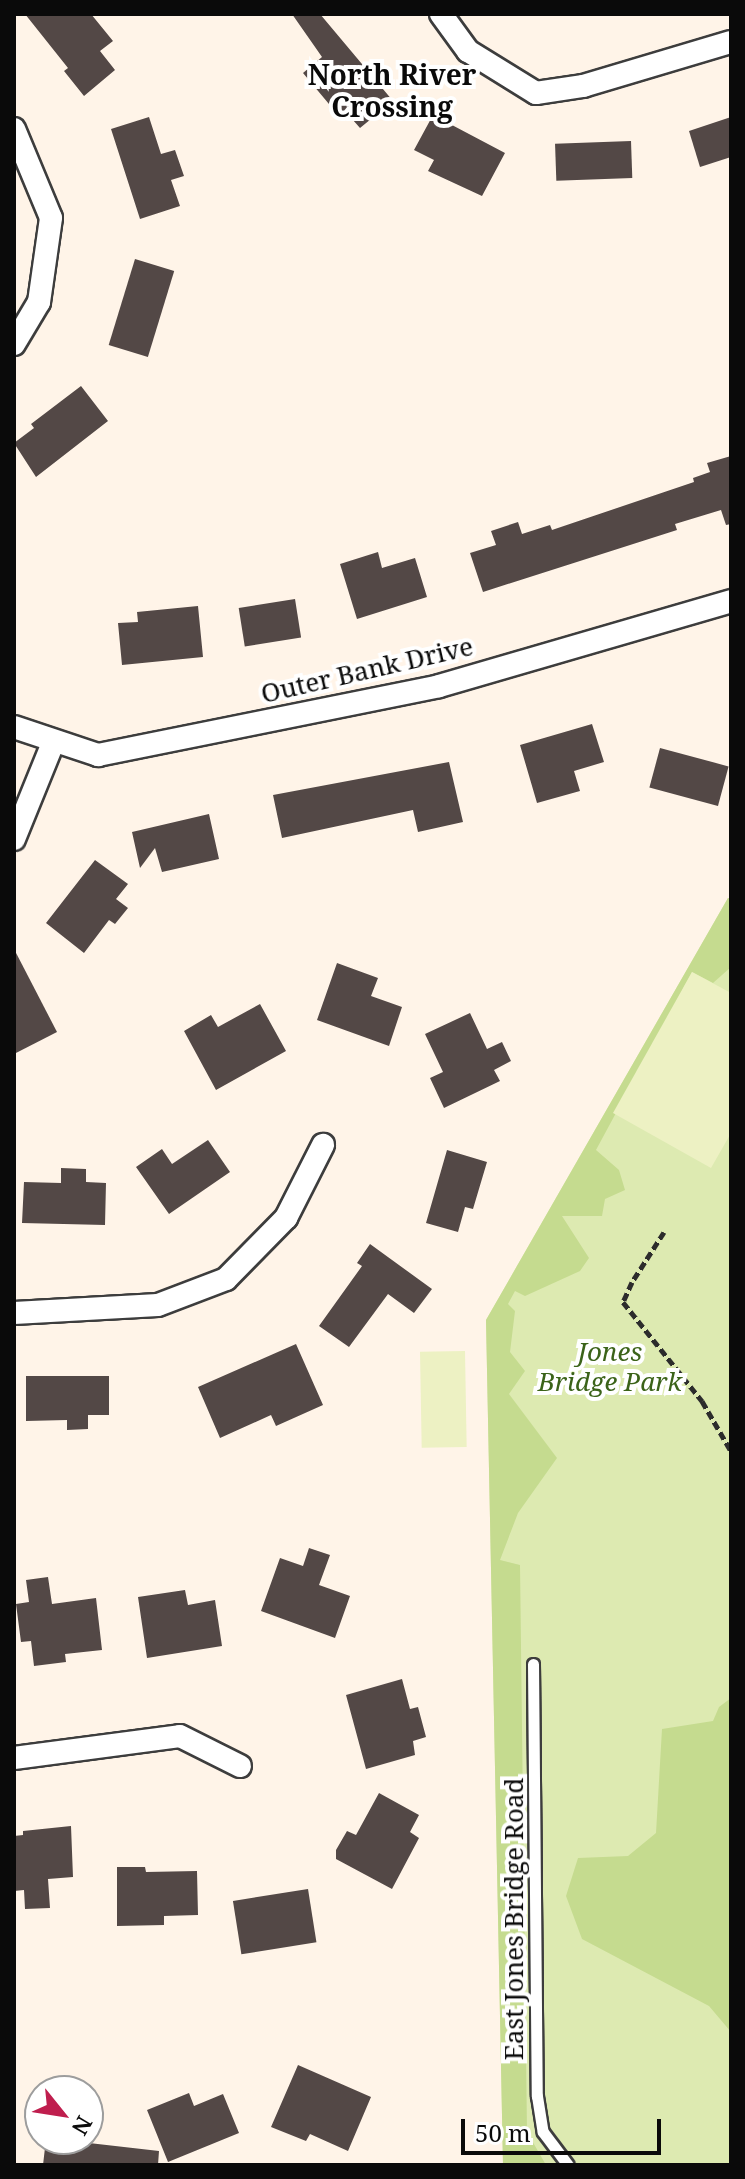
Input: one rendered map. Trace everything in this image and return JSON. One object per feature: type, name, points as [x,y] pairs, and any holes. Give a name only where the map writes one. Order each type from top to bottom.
[{"type":"street","points":[[441,14],[468,51],[536,93],[583,86],[731,42]]},
{"type":"street","points":[[14,129],[51,218],[39,302],[14,344]]},
{"type":"street","name":"Outer Bank Drive","points":[[14,727],[53,743],[98,755],[439,686],[729,609]]},
{"type":"street","points":[[14,839],[53,743]]},
{"type":"street","points":[[14,1313],[158,1305],[226,1279],[286,1218],[323,1145]]},
{"type":"street","points":[[14,1758],[180,1736],[240,1766]]},
{"type":"lane","name":"East Jones Bridge Road","points":[[533,1664],[537,2096],[543,2132],[568,2165]]},
{"type":"path","points":[[664,1232],[623,1302],[702,1401],[731,1451]]},
{"type":"green space","name":"Jones Bridge Park","points":[[728,898],[731,899],[731,2165],[503,2165],[486,1320]]},
{"type":"green space","points":[[728,898],[731,899],[731,967],[713,983],[692,972],[596,1150],[619,1170],[625,1190],[605,1199],[602,1216],[562,1216],[589,1258],[580,1271],[525,1296],[515,1291],[508,1304],[515,1311],[510,1352],[525,1371],[509,1394],[557,1458],[518,1513],[500,1560],[520,1565],[527,2132],[546,2165],[503,2165],[486,1320]]},
{"type":"green space","points":[[692,972],[731,993],[731,1133],[711,1168],[613,1113]]},
{"type":"green space","points":[[465,1351],[467,1447],[422,1448],[420,1352]]},
{"type":"green space","points":[[731,1698],[731,2032],[709,2006],[582,1939],[566,1896],[578,1858],[628,1856],[656,1833],[662,1729],[713,1721],[719,1707]]},
{"type":"building","points":[[25,14],[91,14],[113,41],[100,51],[115,70],[84,96],[64,71],[68,68]]},
{"type":"building","points":[[292,14],[320,14],[393,101],[360,128],[345,111],[339,116],[303,73],[322,57]]},
{"type":"building","points":[[433,115],[505,153],[482,196],[428,171],[434,160],[414,150]]},
{"type":"building","points":[[149,117],[161,154],[175,150],[184,176],[171,180],[180,206],[140,219],[111,129]]},
{"type":"building","points":[[731,117],[731,157],[700,167],[689,131]]},
{"type":"building","points":[[631,141],[632,178],[556,181],[555,144]]},
{"type":"building","points":[[135,259],[174,271],[148,357],[109,345]]},
{"type":"building","points":[[81,386],[108,421],[36,477],[14,443],[34,428],[31,424]]},
{"type":"building","points":[[731,456],[731,524],[726,525],[721,510],[675,524],[677,530],[483,592],[470,553],[496,545],[491,531],[518,522],[522,534],[550,525],[552,530],[694,482],[693,478],[710,472],[707,463]]},
{"type":"building","points":[[378,552],[382,568],[415,558],[427,597],[357,619],[340,564]]},
{"type":"building","points":[[295,599],[301,638],[245,646],[239,608]]},
{"type":"building","points":[[198,606],[203,657],[122,665],[118,623],[138,622],[137,612]]},
{"type":"building","points":[[592,724],[604,762],[574,771],[580,791],[537,803],[520,745]]},
{"type":"building","points":[[660,748],[729,766],[718,806],[649,788]]},
{"type":"building","points":[[449,762],[463,822],[418,832],[413,810],[282,838],[273,795]]},
{"type":"building","points":[[209,814],[219,859],[162,872],[155,848],[140,868],[132,832]]},
{"type":"building","points":[[95,860],[128,884],[116,899],[128,908],[115,924],[109,920],[84,953],[46,923]]},
{"type":"building","points":[[14,949],[57,1032],[14,1054]]},
{"type":"building","points":[[337,963],[378,978],[371,996],[402,1007],[389,1046],[317,1020]]},
{"type":"building","points":[[260,1004],[286,1051],[216,1090],[184,1031],[211,1015],[218,1027]]},
{"type":"building","points":[[470,1013],[487,1049],[502,1042],[511,1061],[494,1070],[500,1081],[444,1108],[430,1078],[443,1072],[425,1034]]},
{"type":"building","points":[[208,1140],[230,1172],[169,1214],[136,1167],[162,1149],[172,1164]]},
{"type":"building","points":[[447,1150],[487,1162],[473,1209],[465,1207],[458,1232],[426,1223]]},
{"type":"building","points":[[61,1168],[86,1169],[86,1182],[106,1183],[105,1225],[22,1223],[24,1182],[61,1183]]},
{"type":"building","points":[[370,1244],[432,1289],[414,1313],[388,1294],[349,1347],[319,1326],[362,1266],[357,1263]]},
{"type":"building","points":[[296,1344],[323,1405],[276,1426],[271,1415],[220,1438],[198,1387]]},
{"type":"building","points":[[26,1376],[109,1376],[109,1415],[88,1415],[88,1429],[67,1430],[67,1420],[26,1421]]},
{"type":"building","points":[[309,1548],[330,1555],[319,1585],[350,1596],[335,1638],[261,1611],[280,1558],[303,1566]]},
{"type":"building","points":[[48,1577],[52,1604],[96,1598],[102,1650],[65,1654],[66,1662],[34,1666],[31,1641],[21,1642],[16,1604],[29,1602],[26,1580]]},
{"type":"building","points":[[185,1590],[188,1605],[215,1600],[222,1646],[147,1658],[138,1597]]},
{"type":"building","points":[[402,1679],[410,1709],[418,1707],[426,1737],[413,1741],[415,1755],[366,1769],[346,1695]]},
{"type":"building","points":[[379,1793],[419,1815],[410,1832],[419,1838],[392,1889],[336,1859],[336,1850],[347,1831],[356,1835]]},
{"type":"building","points":[[71,1826],[73,1877],[48,1879],[50,1908],[25,1909],[24,1890],[14,1891],[14,1836],[23,1835],[23,1831]]},
{"type":"building","points":[[117,1867],[145,1867],[146,1872],[197,1871],[198,1915],[164,1916],[164,1925],[117,1926]]},
{"type":"building","points":[[308,1889],[316,1942],[241,1954],[233,1901]]},
{"type":"building","points":[[298,2065],[371,2097],[348,2151],[310,2134],[306,2141],[271,2127]]},
{"type":"building","points":[[189,2093],[194,2106],[223,2094],[239,2133],[168,2162],[147,2110]]},
{"type":"building","points":[[104,2145],[159,2151],[158,2165],[43,2165],[44,2155],[104,2155]]},
{"type":"district","name":"North River Crossing","points":[[392,90]]}]
